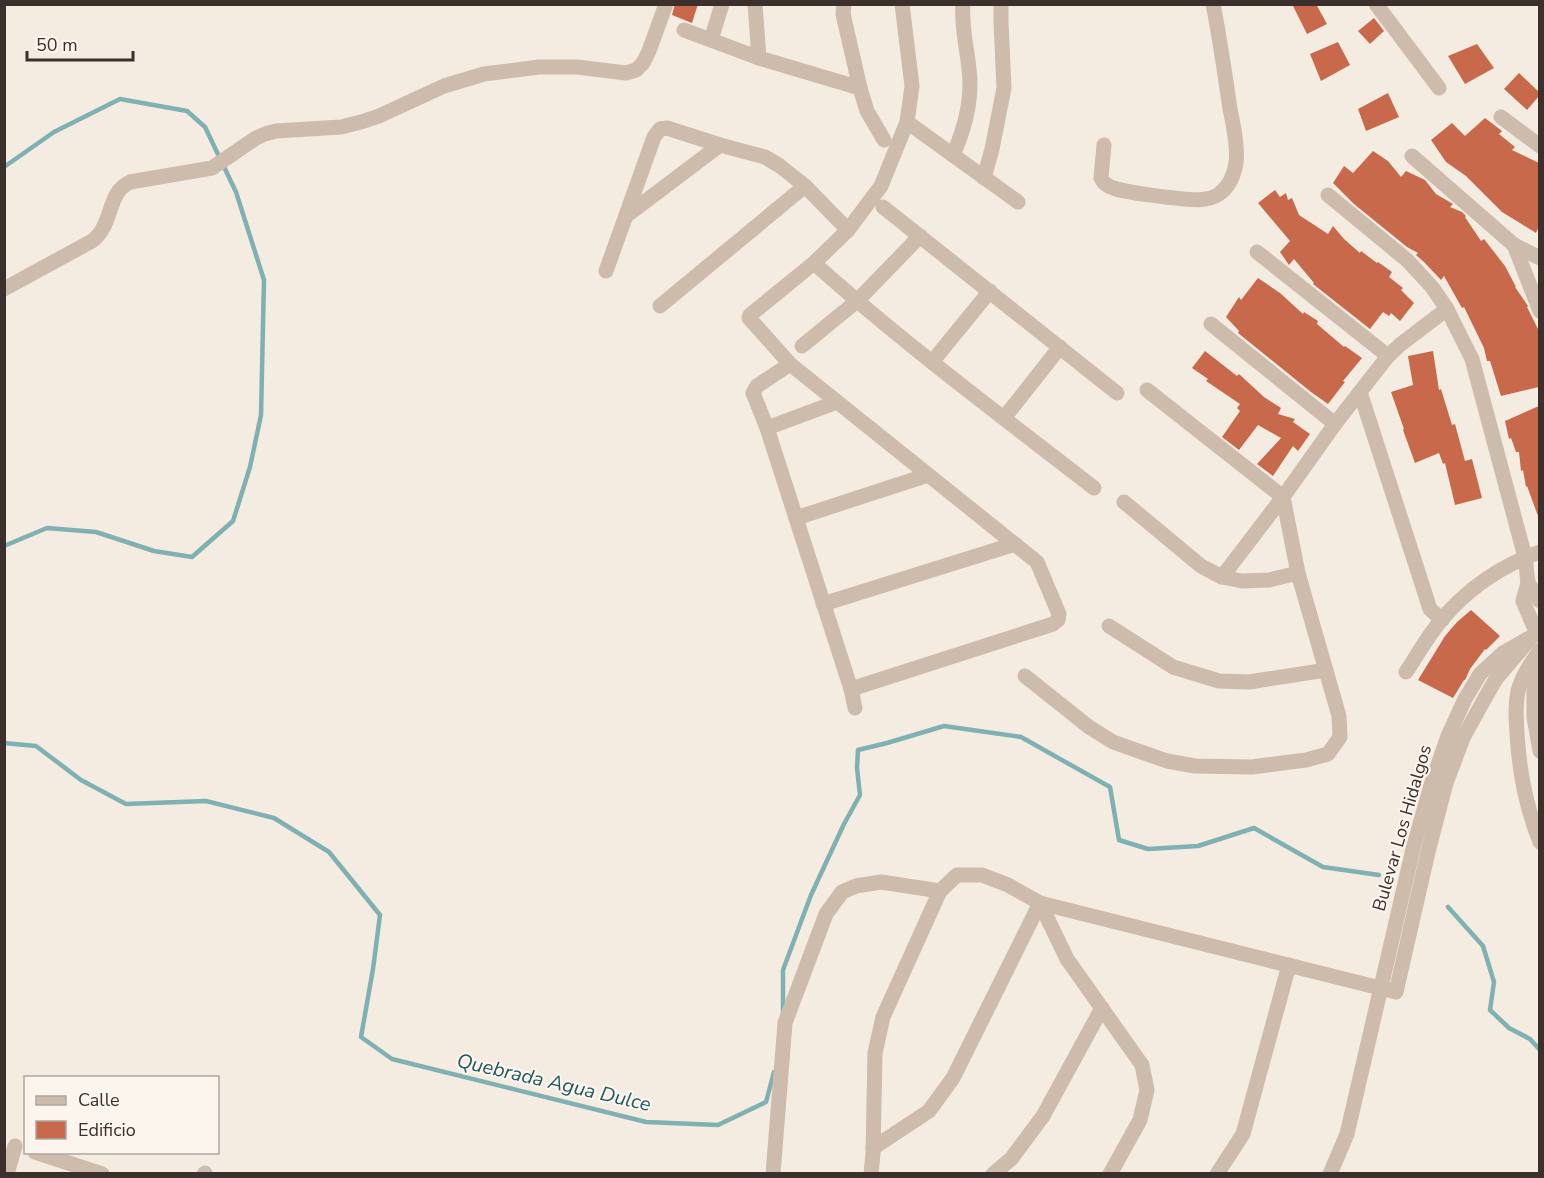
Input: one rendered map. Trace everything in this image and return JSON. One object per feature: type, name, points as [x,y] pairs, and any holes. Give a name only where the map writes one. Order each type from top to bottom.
[{"type":"street","points":[[4,289],[99,236],[117,191],[123,185],[212,168],[246,144],[265,134],[276,131],[341,127],[361,122],[444,86],[484,74],[538,67],[577,67],[626,73],[636,70],[643,63],[649,51],[666,4]]},
{"type":"street","points":[[711,40],[722,4]]},
{"type":"street","points":[[755,4],[759,58]]},
{"type":"street","points":[[844,4],[843,14],[860,88],[867,111],[884,140]]},
{"type":"street","points":[[850,689],[1053,624],[1058,620],[1059,614],[1037,562],[790,364],[749,318],[814,263],[848,230],[881,186],[907,122],[912,86],[902,4]]},
{"type":"street","points":[[953,155],[963,133],[969,105],[970,73],[962,15],[963,4]]},
{"type":"street","points":[[984,178],[1004,88],[1001,4]]},
{"type":"street","points":[[1104,145],[1101,178],[1106,185],[1115,188],[1150,195],[1197,200],[1217,196],[1228,186],[1236,162],[1232,121],[1213,4]]},
{"type":"street","points":[[1377,4],[1439,88]]},
{"type":"street","points":[[684,30],[759,58],[860,88]]},
{"type":"street","points":[[1501,117],[1539,146]]},
{"type":"street","points":[[907,122],[1018,202]]},
{"type":"street","points":[[606,271],[654,137],[660,129],[668,128],[765,158],[780,166],[805,186],[848,230]]},
{"type":"street","points":[[626,216],[720,145]]},
{"type":"street","points":[[1413,156],[1514,245],[1539,258]]},
{"type":"street","points":[[660,306],[805,186]]},
{"type":"street","points":[[1328,195],[1407,260],[1432,287],[1447,309],[1472,359],[1532,554],[1523,601],[1536,639],[1519,690],[1516,708],[1523,787],[1539,842]]},
{"type":"street","points":[[883,207],[1117,393]]},
{"type":"street","points":[[802,346],[857,301],[920,236]]},
{"type":"street","points":[[1514,245],[1539,306]]},
{"type":"street","points":[[1257,252],[1388,356]]},
{"type":"street","points":[[814,263],[932,362],[1094,488]]},
{"type":"street","points":[[932,362],[990,291]]},
{"type":"street","points":[[1222,577],[1388,356],[1447,309]]},
{"type":"street","points":[[1212,324],[1335,424]]},
{"type":"street","points":[[1004,418],[1060,347]]},
{"type":"street","points":[[790,364],[757,386],[753,393],[767,428],[855,708]]},
{"type":"street","points":[[1025,676],[1089,727],[1113,742],[1167,761],[1195,766],[1252,767],[1306,760],[1328,754],[1340,737],[1339,716],[1298,573],[1282,497],[1147,390]]},
{"type":"street","points":[[1360,392],[1430,609],[1442,620]]},
{"type":"street","points":[[767,428],[837,402]]},
{"type":"street","points":[[796,518],[928,475]]},
{"type":"street","points":[[1124,502],[1201,566],[1222,577],[1242,581],[1269,580],[1298,573]]},
{"type":"street","points":[[823,604],[1015,544]]},
{"type":"street","points":[[1406,672],[1442,620],[1460,600],[1492,575],[1532,554]]},
{"type":"street","points":[[1528,583],[1539,601]]},
{"type":"street","points":[[1109,626],[1173,668],[1219,681],[1249,682],[1326,670]]},
{"type":"street","name":"Bulevar Los Hidalgos","points":[[1380,988],[1396,992],[1446,783],[1463,738],[1496,679],[1507,665],[1536,639]]},
{"type":"street","name":"Bulevar Los Hidalgos","points":[[1330,1173],[1347,1134],[1413,849],[1448,736],[1465,699],[1480,674],[1503,653],[1536,639]]},
{"type":"street","points":[[1539,654],[1534,690],[1534,717],[1539,751]]},
{"type":"street","points":[[1507,665],[1517,666],[1525,674]]},
{"type":"street","points":[[871,1173],[875,1053],[883,1017],[940,891],[957,876],[982,875],[1008,885],[1041,903],[1380,988]]},
{"type":"street","points":[[773,1173],[785,1023],[826,914],[842,892],[856,886],[881,882],[940,891]]},
{"type":"street","points":[[1041,903],[1067,959],[1142,1065],[1147,1090],[1140,1120],[1110,1173]]},
{"type":"street","points":[[873,1148],[929,1111],[952,1078],[1041,903]]},
{"type":"street","points":[[1217,1173],[1243,1134],[1289,965]]},
{"type":"street","points":[[993,1173],[1011,1159],[1043,1116],[1102,1008]]},
{"type":"street","points":[[7,1173],[15,1147]]},
{"type":"street","points":[[40,1154],[102,1173]]},
{"type":"building","points":[[675,4],[698,4],[692,23],[672,15]]},
{"type":"building","points":[[1292,4],[1316,4],[1327,24],[1307,34]]},
{"type":"building","points":[[1374,18],[1384,31],[1370,44],[1358,31]]},
{"type":"building","points":[[1338,42],[1350,65],[1321,81],[1310,54]]},
{"type":"building","points":[[1477,44],[1494,68],[1465,84],[1448,56]]},
{"type":"building","points":[[1519,73],[1539,92],[1539,96],[1527,110],[1504,89]]},
{"type":"building","points":[[1388,93],[1399,117],[1366,131],[1358,109]]},
{"type":"building","points":[[1485,118],[1502,131],[1499,134],[1515,147],[1512,150],[1539,163],[1539,226],[1536,233],[1502,212],[1466,176],[1446,162],[1431,140],[1452,123],[1465,136]]},
{"type":"building","points":[[1373,151],[1388,161],[1401,177],[1406,171],[1425,180],[1436,194],[1453,204],[1450,207],[1466,216],[1481,241],[1484,239],[1505,266],[1528,306],[1538,329],[1539,387],[1501,396],[1484,348],[1464,307],[1462,308],[1444,276],[1441,280],[1416,255],[1418,253],[1407,247],[1354,204],[1333,183],[1344,166],[1353,173]]},
{"type":"building","points":[[1275,190],[1280,197],[1286,193],[1288,200],[1292,198],[1299,215],[1328,234],[1333,226],[1360,253],[1361,251],[1392,272],[1389,277],[1403,288],[1401,290],[1414,303],[1400,321],[1391,313],[1389,316],[1383,312],[1370,329],[1313,284],[1294,259],[1289,265],[1280,252],[1290,241],[1258,203]]},
{"type":"building","points":[[1258,278],[1280,293],[1303,314],[1304,312],[1318,321],[1317,324],[1344,347],[1362,358],[1328,404],[1238,333],[1239,331],[1226,317],[1239,297],[1241,300]]},
{"type":"building","points":[[1205,351],[1237,376],[1239,374],[1264,397],[1281,408],[1278,414],[1295,419],[1293,422],[1310,434],[1298,451],[1293,446],[1273,476],[1257,464],[1281,438],[1258,425],[1239,450],[1222,437],[1240,411],[1237,408],[1240,404],[1206,381],[1208,379],[1192,368]]},
{"type":"building","points":[[1433,351],[1439,390],[1441,389],[1452,425],[1455,424],[1465,461],[1472,459],[1482,498],[1455,505],[1445,463],[1443,464],[1439,453],[1415,463],[1391,392],[1413,385],[1408,356]]},
{"type":"building","points":[[1539,406],[1538,516],[1526,487],[1523,470],[1521,471],[1519,452],[1516,452],[1511,438],[1509,439],[1505,421]]},
{"type":"building","points":[[1471,610],[1500,636],[1485,649],[1453,698],[1418,680],[1445,636]]},
{"type":"waterway","name":"Quebrada Agua Dulce","points":[[4,167],[54,132],[120,99],[187,111],[205,127],[236,192],[264,280],[261,415],[250,467],[233,521],[192,557],[154,551],[96,532],[47,528],[4,546]]},
{"type":"waterway","name":"Quebrada Agua Dulce","points":[[783,1014],[783,970],[811,895],[860,795],[858,750],[944,726],[1021,737],[1110,787],[1119,840],[1148,849],[1198,846],[1254,828],[1323,867],[1379,875]]},
{"type":"waterway","name":"Quebrada Agua Dulce","points":[[4,743],[36,746],[81,780],[126,804],[206,801],[274,818],[329,852],[380,915],[361,1037],[392,1059],[646,1122],[718,1125],[766,1102],[774,1072]]},
{"type":"waterway","name":"Quebrada Agua Dulce","points":[[1448,907],[1483,946],[1494,982],[1490,1010],[1509,1028],[1530,1039],[1540,1050]]}]
